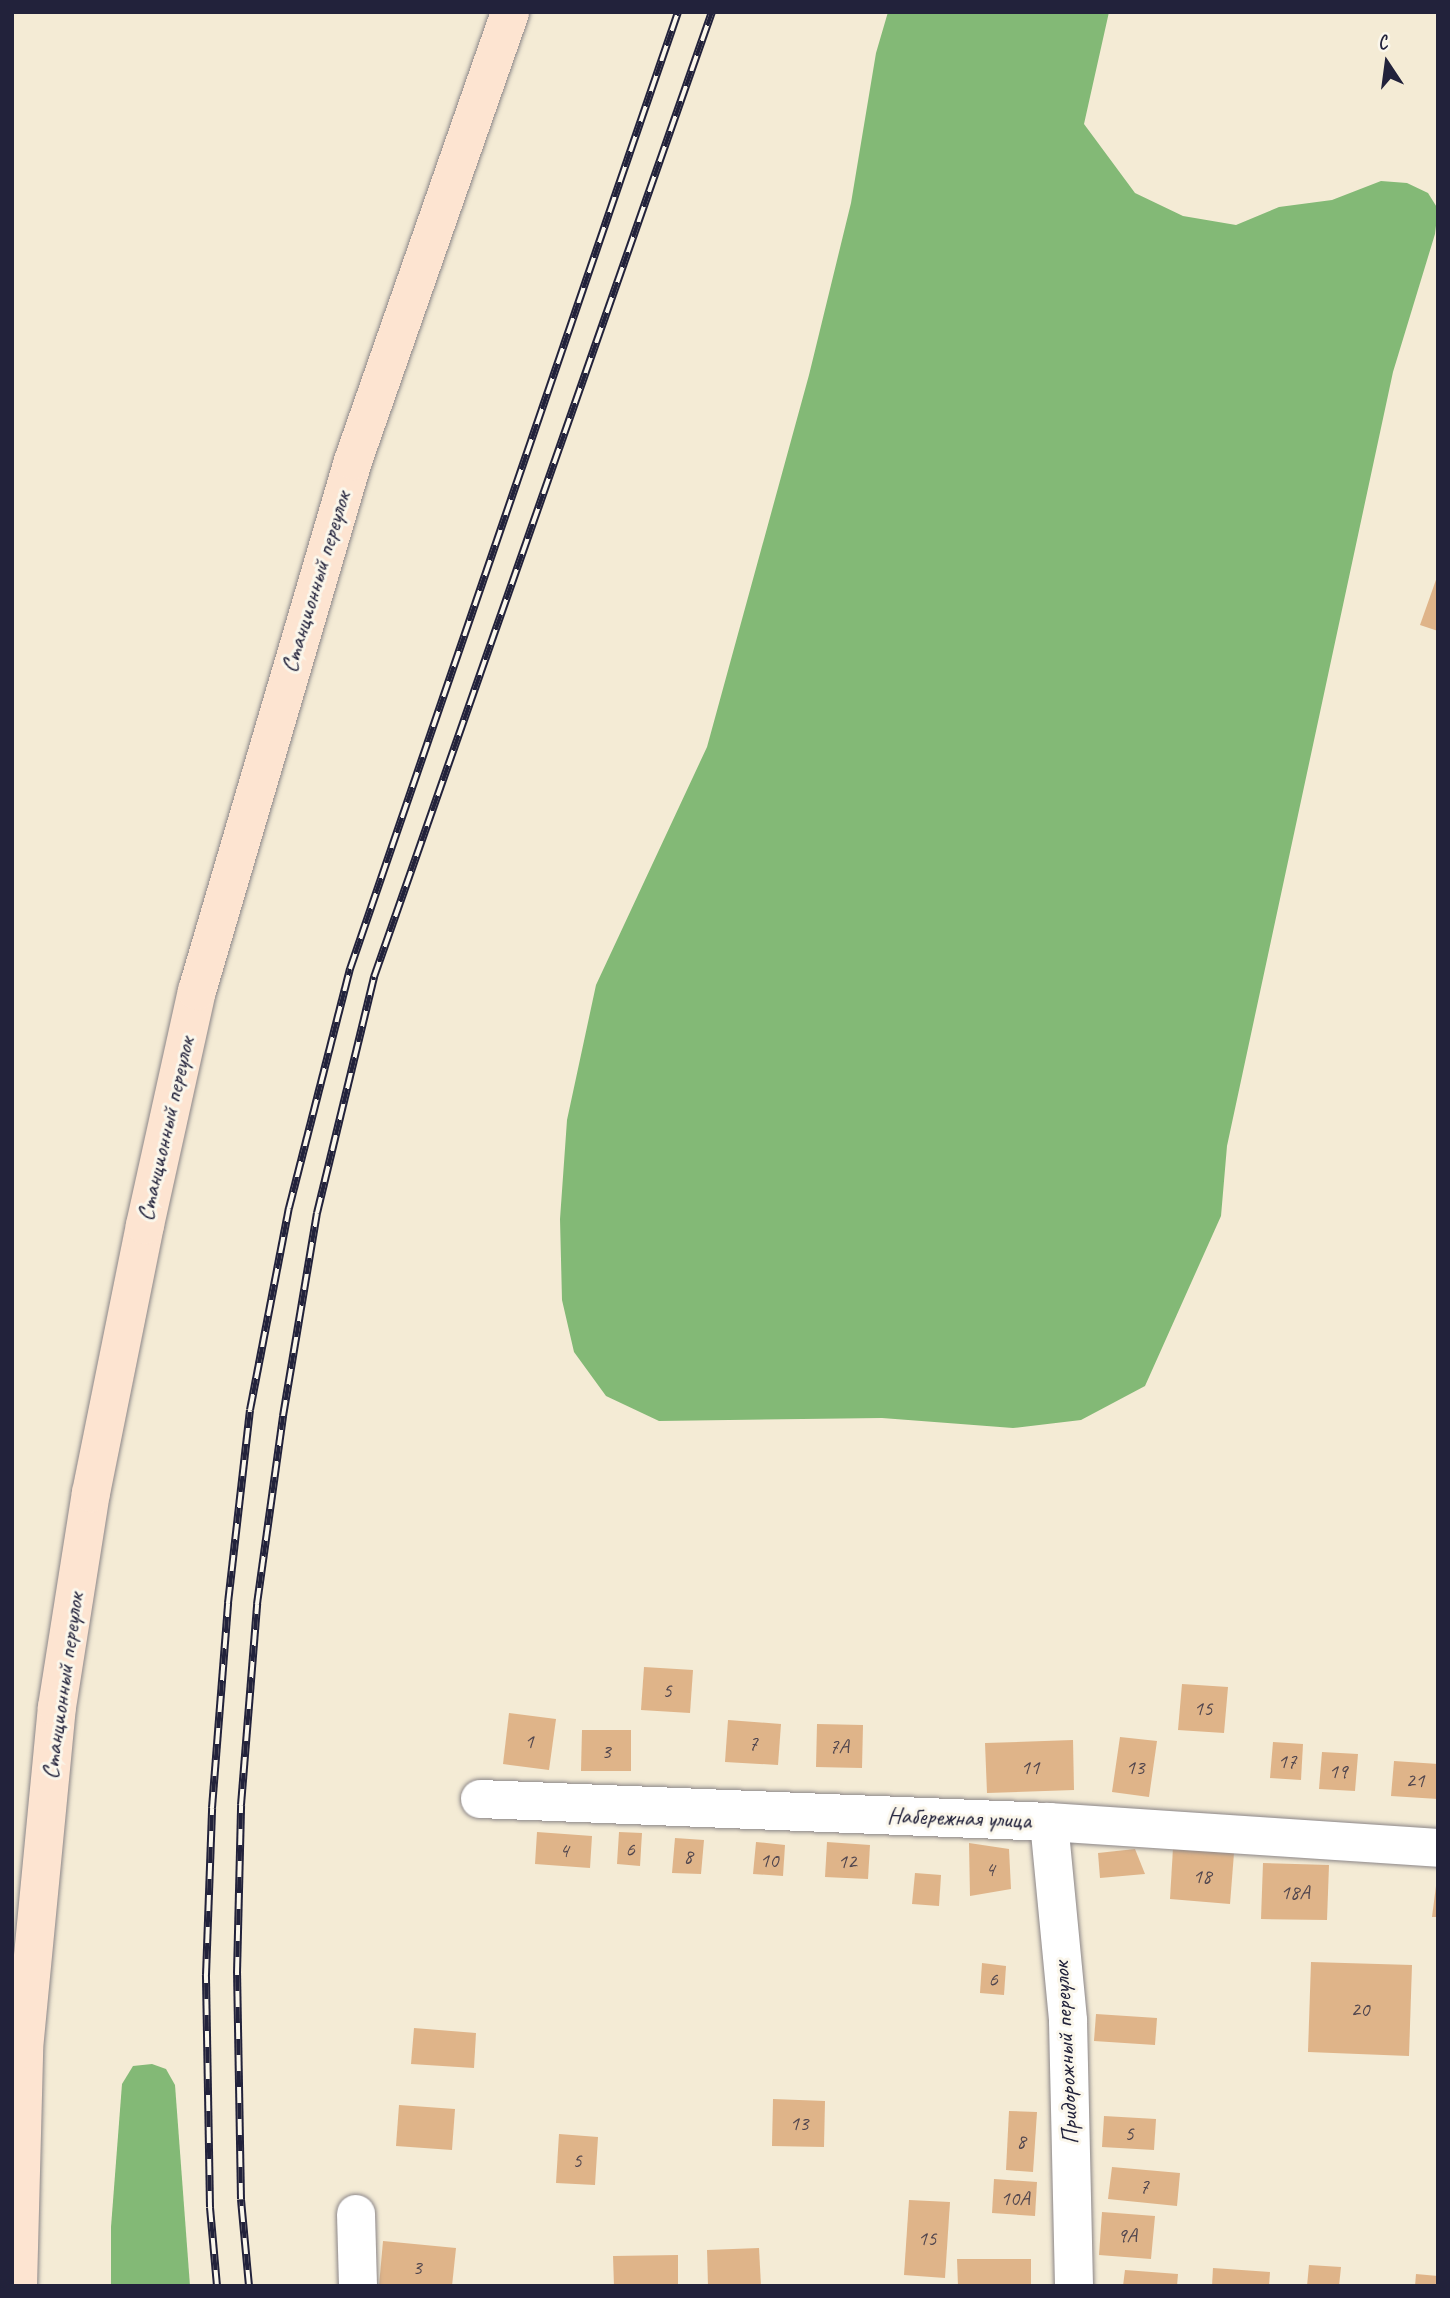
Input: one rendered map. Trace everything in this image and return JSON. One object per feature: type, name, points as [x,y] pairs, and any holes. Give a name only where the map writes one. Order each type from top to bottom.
[{"type":"main road","name":"Станционный переулок","points":[[18,2286],[24,2049],[57,1707],[91,1493],[148,1212],[197,991],[341,499],[510,12]]},
{"type":"street","name":"Набережная улица","points":[[480,1799],[1049,1822],[1438,1848]]},
{"type":"street","name":"Придорожный переулок","points":[[1049,1822],[1068,2021],[1074,2286]]},
{"type":"street","points":[[356,2214],[358,2286]]},
{"type":"green space","points":[[888,12],[1109,12],[1084,124],[1135,193],[1183,216],[1236,225],[1279,207],[1332,200],[1381,181],[1407,183],[1428,193],[1438,209],[1435,234],[1393,372],[1227,1146],[1221,1216],[1145,1386],[1081,1420],[1013,1428],[882,1418],[659,1421],[606,1396],[574,1352],[562,1300],[560,1219],[567,1120],[596,985],[707,747],[809,375],[851,203],[876,53]]},
{"type":"green space","points":[[152,2064],[166,2069],[175,2085],[190,2286],[111,2286],[111,2227],[122,2084],[133,2066]]},
{"type":"building","points":[[1438,577],[1438,631],[1420,625]]},
{"type":"building","points":[[644,1667],[693,1670],[690,1713],[641,1710]]},
{"type":"building","points":[[1182,1684],[1228,1687],[1224,1733],[1178,1730]]},
{"type":"building","points":[[509,1713],[556,1719],[549,1770],[503,1764]]},
{"type":"building","points":[[728,1720],[781,1724],[778,1765],[725,1762]]},
{"type":"building","points":[[817,1724],[863,1725],[862,1768],[816,1767]]},
{"type":"building","points":[[582,1730],[631,1730],[631,1771],[581,1771]]},
{"type":"building","points":[[1120,1737],[1157,1741],[1149,1797],[1112,1792]]},
{"type":"building","points":[[1073,1740],[1074,1790],[987,1793],[985,1743]]},
{"type":"building","points":[[1273,1742],[1303,1744],[1301,1780],[1270,1778]]},
{"type":"building","points":[[1322,1752],[1358,1754],[1355,1791],[1319,1789]]},
{"type":"building","points":[[1394,1761],[1438,1764],[1438,1799],[1391,1796]]},
{"type":"building","points":[[537,1832],[592,1836],[590,1868],[535,1864]]},
{"type":"building","points":[[619,1832],[642,1833],[640,1866],[617,1864]]},
{"type":"building","points":[[675,1838],[704,1840],[701,1874],[672,1873]]},
{"type":"building","points":[[756,1842],[785,1845],[783,1876],[753,1874]]},
{"type":"building","points":[[827,1842],[870,1845],[868,1879],[825,1877]]},
{"type":"building","points":[[969,1843],[1009,1849],[1011,1889],[970,1896]]},
{"type":"building","points":[[1173,1848],[1234,1853],[1230,1904],[1170,1899]]},
{"type":"building","points":[[1135,1849],[1145,1874],[1100,1878],[1098,1853]]},
{"type":"building","points":[[1263,1863],[1329,1865],[1327,1920],[1261,1919]]},
{"type":"building","points":[[915,1873],[941,1875],[939,1906],[912,1904]]},
{"type":"building","points":[[1436,1886],[1438,1917],[1432,1917]]},
{"type":"building","points":[[1311,1962],[1412,1965],[1409,2056],[1308,2052]]},
{"type":"building","points":[[982,1963],[1006,1966],[1004,1995],[980,1993]]},
{"type":"building","points":[[1096,2014],[1157,2018],[1155,2045],[1094,2041]]},
{"type":"building","points":[[414,2028],[476,2033],[474,2068],[411,2064]]},
{"type":"building","points":[[773,2099],[825,2101],[824,2147],[772,2146]]},
{"type":"building","points":[[399,2105],[455,2109],[452,2150],[396,2146]]},
{"type":"building","points":[[1009,2111],[1037,2112],[1033,2172],[1006,2170]]},
{"type":"building","points":[[1104,2116],[1156,2119],[1154,2150],[1102,2147]]},
{"type":"building","points":[[559,2134],[598,2137],[595,2185],[556,2183]]},
{"type":"building","points":[[1112,2167],[1180,2173],[1177,2206],[1108,2199]]},
{"type":"building","points":[[994,2179],[1037,2182],[1035,2216],[992,2213]]},
{"type":"building","points":[[909,2200],[950,2202],[945,2278],[904,2275]]},
{"type":"building","points":[[1102,2212],[1155,2216],[1151,2259],[1099,2255]]},
{"type":"building","points":[[383,2241],[456,2248],[452,2286],[379,2286]]},
{"type":"building","points":[[759,2248],[761,2286],[708,2286],[707,2250]]},
{"type":"building","points":[[678,2255],[678,2286],[614,2286],[613,2256]]},
{"type":"building","points":[[957,2259],[1031,2259],[1031,2286],[958,2286]]},
{"type":"building","points":[[1309,2265],[1341,2267],[1339,2286],[1307,2286]]},
{"type":"building","points":[[1213,2268],[1270,2272],[1269,2286],[1212,2286]]},
{"type":"building","points":[[1125,2270],[1178,2274],[1177,2286],[1123,2286]]},
{"type":"building","points":[[1416,2274],[1438,2276],[1438,2286],[1415,2286]]},
{"type":"railway","points":[[217,2286],[210,2207],[206,1975],[212,1808],[228,1603],[250,1410],[289,1208],[350,969],[678,12]]},
{"type":"railway","points":[[249,2286],[241,2199],[237,1973],[241,1805],[257,1604],[283,1416],[317,1213],[374,977],[712,12]]}]
